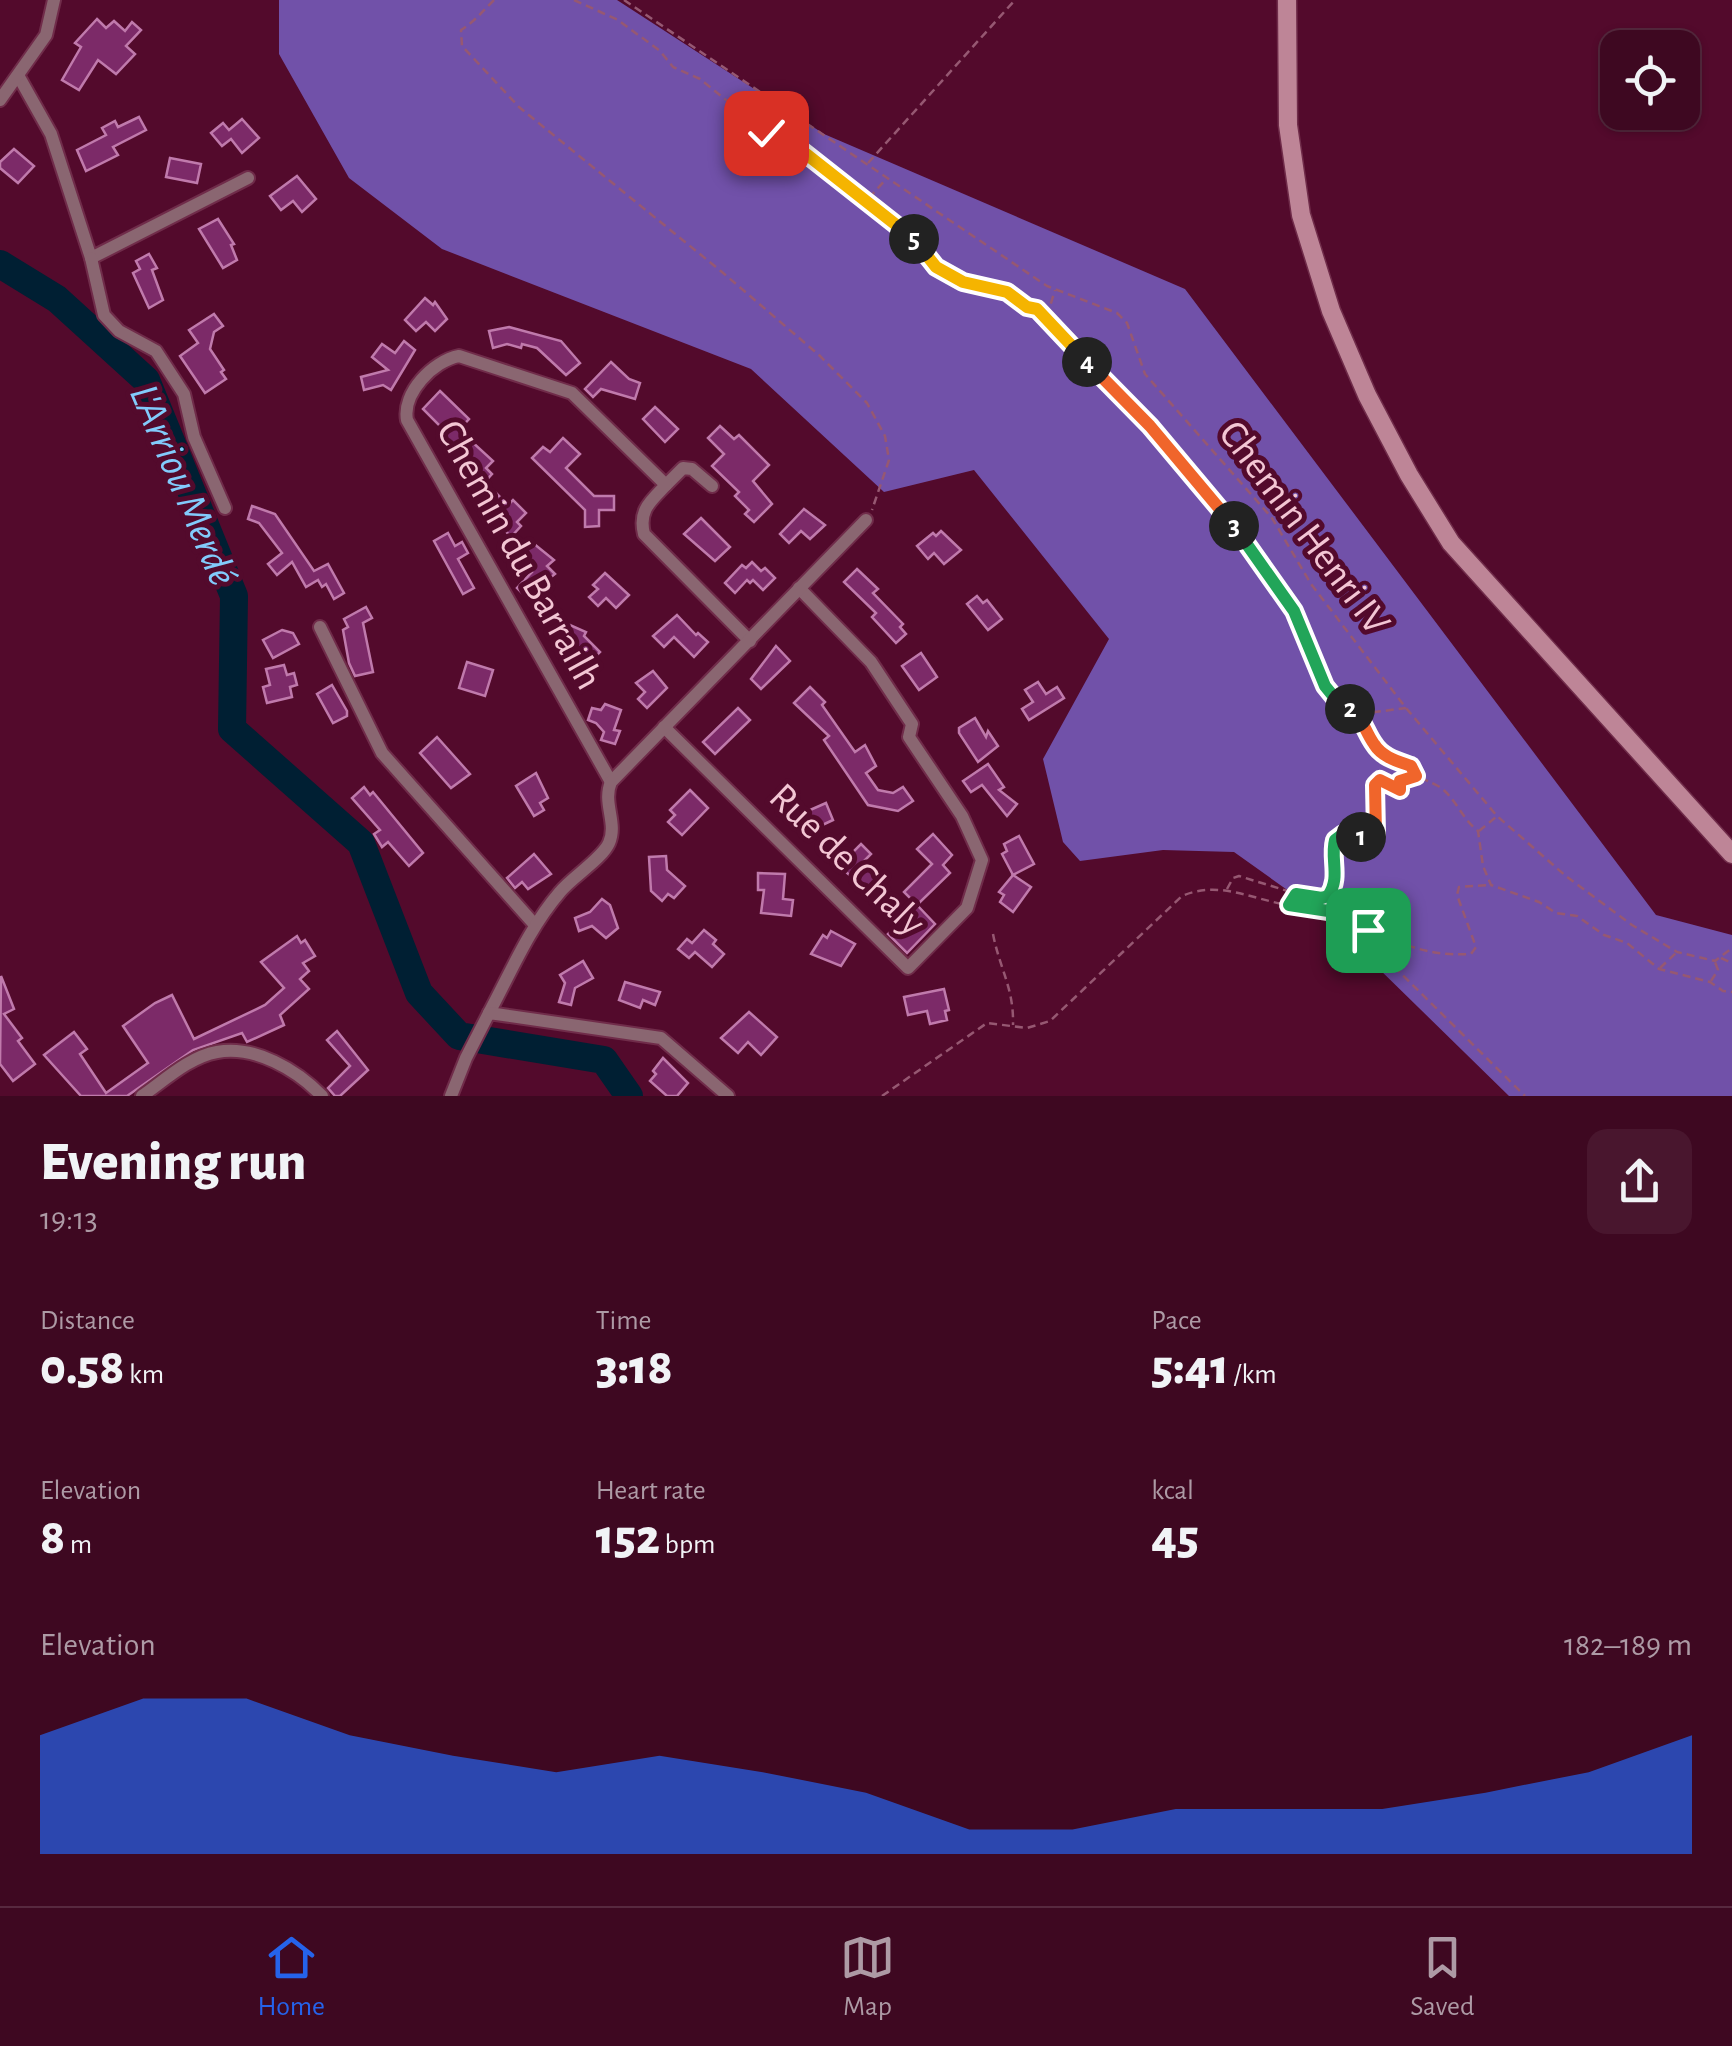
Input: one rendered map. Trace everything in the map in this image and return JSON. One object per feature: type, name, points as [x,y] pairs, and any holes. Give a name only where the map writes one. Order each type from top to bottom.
[{"type":"main road","points":[[1287,0],[1288,125],[1301,215],[1331,311],[1367,394],[1409,475],[1450,543],[1732,854]]},
{"type":"main road","points":[[1409,475],[1490,572],[1732,836]]},
{"type":"street","points":[[0,100],[46,35],[54,0]]},
{"type":"street","points":[[19,77],[51,134],[91,258],[104,314],[119,332],[156,351],[184,394],[194,437],[225,508]]},
{"type":"street","points":[[91,258],[248,178]]},
{"type":"street","name":"Chemin du Barrailh","points":[[611,782],[407,420],[404,407],[411,393],[444,359],[459,356],[572,393],[666,485]]},
{"type":"street","points":[[712,486],[692,469],[683,468],[644,509],[640,520],[644,534],[750,641]]},
{"type":"street","points":[[451,1096],[466,1058],[535,924],[560,892],[610,842],[613,829],[607,791],[611,782],[866,520]]},
{"type":"street","name":"Rue de Chaly","points":[[664,727],[908,968],[967,908],[982,860],[962,816],[909,738],[912,724],[871,662],[800,588]]},
{"type":"street","points":[[320,626],[382,753],[535,924]]},
{"type":"street","points":[[488,1016],[661,1038],[728,1096]]},
{"type":"street","points":[[142,1096],[186,1065],[216,1052],[245,1051],[308,1081],[322,1096]]},
{"type":"path","points":[[494,0],[478,19],[461,30],[462,46],[474,62],[518,107],[722,272],[867,403],[885,436],[888,460],[877,502],[866,520]]},
{"type":"path","points":[[574,0],[618,20],[660,51],[673,67],[700,80],[766,133],[801,150],[913,237],[936,267],[963,282],[1007,292],[1047,317],[1160,437],[1260,558],[1294,611],[1325,686],[1338,702],[1358,714],[1376,748],[1411,766],[1416,776],[1440,787],[1467,823],[1478,831],[1482,866],[1491,885]]},
{"type":"path","name":"Chemin Henri IV","points":[[624,0],[1056,289],[1117,313],[1127,323],[1145,374],[1272,518],[1310,584],[1406,708],[1497,816],[1632,925],[1676,952],[1714,961]]},
{"type":"path","points":[[867,164],[1015,0]]},
{"type":"path","points":[[868,200],[887,178]]},
{"type":"path","points":[[1047,317],[1056,289]]},
{"type":"path","points":[[1358,714],[1406,708]]},
{"type":"path","points":[[1227,889],[1233,878],[1239,876],[1296,894],[1328,896],[1336,878],[1332,851],[1335,840],[1343,834],[1369,839],[1376,834],[1375,785],[1380,780],[1400,790],[1400,781],[1416,776]]},
{"type":"path","points":[[1478,831],[1497,816]]},
{"type":"path","points":[[1356,928],[1410,949],[1452,956],[1471,954],[1476,947],[1456,895],[1459,886],[1491,885],[1539,902],[1556,913],[1577,916],[1604,935],[1626,943],[1659,969],[1732,992]]},
{"type":"path","points":[[882,1096],[987,1022],[1027,1028],[1050,1021],[1182,896],[1200,889],[1227,889],[1335,912],[1356,928],[1524,1096]]},
{"type":"path","points":[[1289,905],[1296,894]]},
{"type":"path","points":[[992,934],[998,963],[1014,995],[1013,1026]]},
{"type":"path","points":[[1710,982],[1718,970],[1714,961],[1732,948]]},
{"type":"path","points":[[1659,969],[1676,952]]},
{"type":"path","points":[[1721,958],[1732,963]]},
{"type":"shaded area","points":[[279,0],[617,0],[824,134],[1185,289],[1656,915],[1732,935],[1732,1096],[1509,1096],[1328,919],[1234,852],[1163,850],[1080,861],[1063,842],[1043,759],[1109,639],[974,470],[884,492],[751,369],[442,249],[349,178],[279,54]]},
{"type":"building","points":[[97,19],[106,28],[114,21],[125,31],[132,22],[141,30],[126,46],[135,54],[116,74],[98,60],[79,90],[62,80],[81,47],[75,43]]},
{"type":"building","points":[[139,117],[146,130],[113,147],[118,155],[86,171],[77,150],[106,135],[102,128],[115,121],[118,127]]},
{"type":"building","points":[[242,119],[259,138],[242,153],[231,139],[222,146],[211,133],[223,123],[229,130]]},
{"type":"building","points":[[14,149],[34,166],[18,183],[0,168],[0,162]]},
{"type":"building","points":[[170,158],[201,164],[197,183],[166,177]]},
{"type":"building","points":[[297,176],[316,199],[302,212],[293,201],[281,210],[270,196]]},
{"type":"building","points":[[218,219],[234,244],[231,245],[237,260],[223,268],[199,229]]},
{"type":"building","points":[[149,254],[157,268],[152,270],[163,300],[149,308],[133,273],[140,269],[136,261]]},
{"type":"building","points":[[425,298],[433,305],[435,302],[447,319],[435,331],[426,322],[416,331],[405,320]]},
{"type":"building","points":[[214,314],[223,326],[214,332],[210,349],[226,379],[205,393],[180,356],[198,343],[189,330]]},
{"type":"building","points":[[509,327],[561,341],[580,363],[566,375],[537,348],[507,344],[493,348],[489,331]]},
{"type":"building","points":[[404,341],[415,350],[391,390],[383,385],[364,390],[361,377],[388,370],[372,357],[382,344],[395,353]]},
{"type":"building","points":[[611,362],[629,379],[640,383],[635,399],[601,389],[593,397],[585,389]]},
{"type":"building","points":[[440,391],[469,419],[459,430],[493,461],[486,468],[492,474],[483,484],[458,456],[461,453],[443,434],[446,432],[423,409]]},
{"type":"building","points":[[655,407],[678,429],[665,442],[643,419]]},
{"type":"building","points":[[720,426],[734,439],[739,435],[769,465],[753,481],[772,504],[754,522],[745,514],[749,510],[735,496],[739,492],[712,466],[724,454],[708,438]]},
{"type":"building","points":[[563,438],[580,454],[566,468],[594,496],[614,496],[614,510],[599,510],[599,526],[585,527],[585,510],[532,458],[543,447],[550,452]]},
{"type":"building","points":[[493,490],[508,505],[513,500],[526,513],[511,537],[480,503]]},
{"type":"building","points":[[252,506],[275,514],[314,571],[328,564],[344,593],[334,599],[326,584],[322,587],[318,580],[306,587],[292,562],[277,575],[268,564],[282,553],[259,523],[248,519]]},
{"type":"building","points":[[804,509],[825,525],[810,539],[801,531],[789,543],[780,534]]},
{"type":"building","points":[[701,518],[730,547],[715,561],[684,534]]},
{"type":"building","points":[[941,531],[961,550],[944,564],[934,553],[928,559],[917,546]]},
{"type":"building","points":[[448,533],[455,546],[462,542],[468,553],[458,559],[474,588],[463,594],[434,541]]},
{"type":"building","points":[[528,539],[554,560],[547,566],[555,574],[526,597],[517,588],[532,572],[528,568],[533,564],[519,548]]},
{"type":"building","points":[[752,562],[775,578],[763,590],[753,580],[747,580],[735,593],[725,583],[742,565],[746,568]]},
{"type":"building","points":[[857,569],[878,589],[873,593],[903,624],[900,627],[906,634],[896,643],[872,617],[876,613],[844,582]]},
{"type":"building","points":[[605,573],[629,595],[616,608],[606,598],[598,606],[589,597],[598,589],[593,585]]},
{"type":"building","points":[[977,596],[983,603],[987,600],[1002,619],[988,630],[967,604]]},
{"type":"building","points":[[366,607],[372,618],[363,623],[373,672],[355,676],[349,663],[343,630],[348,627],[344,619]]},
{"type":"building","points":[[677,615],[708,642],[694,657],[674,637],[664,647],[653,636]]},
{"type":"building","points":[[563,622],[586,632],[584,636],[600,652],[590,662],[554,638]]},
{"type":"building","points":[[282,630],[293,633],[299,644],[273,658],[263,640]]},
{"type":"building","points":[[776,646],[790,661],[761,689],[751,679]]},
{"type":"building","points":[[921,653],[937,677],[919,690],[902,666]]},
{"type":"building","points":[[467,662],[493,670],[485,696],[459,688]]},
{"type":"building","points":[[284,665],[287,675],[294,673],[297,685],[290,687],[292,697],[267,703],[263,687],[270,685],[266,669]]},
{"type":"building","points":[[653,671],[667,688],[647,708],[638,699],[645,692],[636,683]]},
{"type":"building","points":[[1038,682],[1046,694],[1057,687],[1064,698],[1029,720],[1022,709],[1033,702],[1025,690]]},
{"type":"building","points":[[332,685],[347,711],[347,716],[333,723],[317,694]]},
{"type":"building","points":[[810,687],[825,702],[822,705],[855,752],[865,745],[876,766],[866,773],[878,790],[893,793],[903,787],[913,801],[898,811],[868,805],[824,740],[829,736],[794,703]]},
{"type":"building","points":[[605,704],[621,710],[614,730],[620,731],[615,744],[601,740],[604,732],[588,720],[592,708],[601,710]]},
{"type":"building","points":[[738,708],[750,720],[715,754],[703,742]]},
{"type":"building","points":[[975,718],[986,737],[988,731],[998,746],[978,762],[959,733],[959,728]]},
{"type":"building","points":[[437,737],[470,774],[451,788],[420,753]]},
{"type":"building","points":[[988,764],[1004,787],[999,790],[1017,804],[1007,816],[982,785],[971,792],[963,781]]},
{"type":"building","points":[[536,773],[548,798],[540,803],[544,810],[534,816],[516,786]]},
{"type":"building","points":[[364,787],[370,795],[373,792],[423,853],[409,866],[388,842],[382,847],[374,834],[380,830],[352,798]]},
{"type":"building","points":[[690,790],[708,808],[682,835],[668,822],[675,815],[670,810]]},
{"type":"building","points":[[826,803],[833,820],[801,835],[795,822],[803,819],[801,814]]},
{"type":"building","points":[[933,834],[952,855],[943,865],[950,873],[917,905],[904,892],[932,864],[917,849]]},
{"type":"building","points":[[1019,836],[1034,864],[1013,875],[1002,854],[1007,851],[1004,844]]},
{"type":"building","points":[[861,844],[871,854],[864,861],[881,879],[869,892],[839,866]]},
{"type":"building","points":[[534,854],[551,874],[528,889],[522,882],[515,888],[507,878]]},
{"type":"building","points":[[666,856],[667,870],[685,886],[674,898],[668,894],[662,901],[651,891],[649,857]]},
{"type":"building","points":[[758,873],[785,874],[783,899],[793,900],[791,916],[761,913],[764,890],[758,890]]},
{"type":"building","points":[[1013,875],[1031,887],[1013,912],[1000,902],[1004,895],[999,892]]},
{"type":"building","points":[[602,899],[610,905],[618,928],[606,938],[592,926],[579,931],[575,918],[590,912]]},
{"type":"building","points":[[917,905],[935,924],[907,953],[888,934]]},
{"type":"building","points":[[704,930],[724,954],[712,967],[695,952],[689,958],[678,949],[687,939],[692,943]]},
{"type":"building","points":[[831,931],[855,944],[841,966],[811,954],[823,935],[827,938]]},
{"type":"building","points":[[297,936],[301,943],[305,940],[315,956],[303,963],[309,971],[300,979],[309,989],[280,1015],[284,1025],[247,1042],[242,1033],[193,1050],[127,1096],[81,1096],[44,1055],[74,1032],[87,1049],[80,1054],[106,1093],[148,1063],[123,1026],[172,995],[194,1039],[265,1005],[284,988],[261,962]]},
{"type":"building","points":[[583,961],[593,978],[575,988],[571,1005],[559,1002],[565,983],[560,975]]},
{"type":"building","points":[[1,976],[14,1009],[4,1014],[35,1064],[13,1081],[0,1064]]},
{"type":"building","points":[[625,982],[660,992],[655,1005],[643,1000],[640,1008],[619,1000]]},
{"type":"building","points":[[944,989],[947,1020],[930,1024],[927,1011],[908,1015],[904,997]]},
{"type":"building","points":[[749,1012],[777,1037],[761,1055],[748,1042],[738,1053],[721,1038]]},
{"type":"building","points":[[337,1031],[368,1070],[340,1096],[328,1088],[350,1066],[327,1040]]},
{"type":"building","points":[[663,1058],[688,1083],[677,1096],[667,1096],[650,1081]]},
{"type":"waterway","name":"L'Arriou Merdé","points":[[0,264],[57,299],[146,380],[234,596],[232,729],[361,843],[419,993],[459,1036],[604,1060],[629,1096]]},
{"type":"route","points":[[766,133],[801,150],[868,200],[913,237],[936,267],[963,282],[1007,292],[1047,317],[1191,472],[1260,558],[1294,611],[1325,686],[1338,702],[1358,714],[1376,748],[1411,766],[1416,776],[1400,781],[1400,790],[1380,780],[1375,785],[1376,834],[1369,839],[1343,834],[1335,840],[1333,890],[1322,898],[1296,894],[1289,905],[1335,912],[1356,928],[1368,930]]}]
